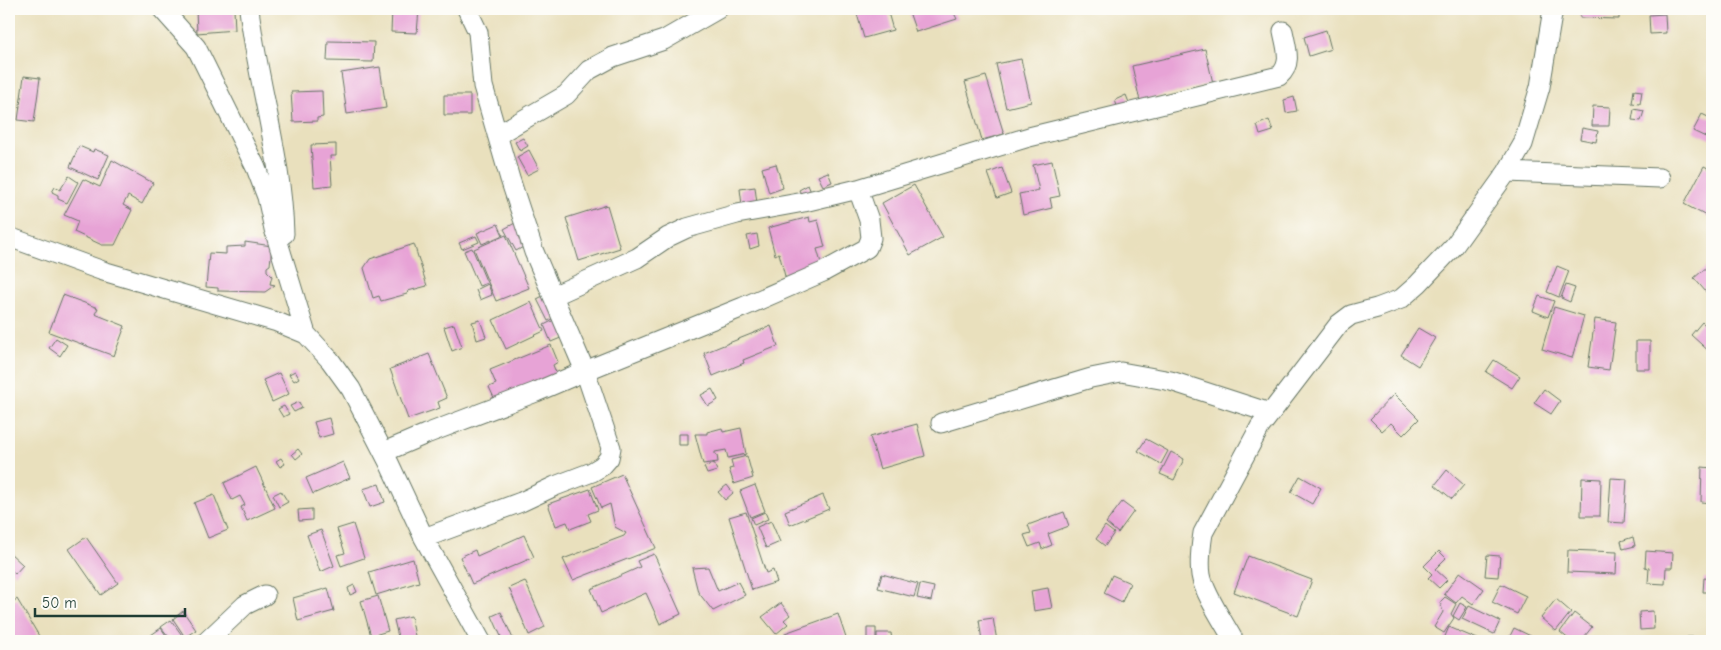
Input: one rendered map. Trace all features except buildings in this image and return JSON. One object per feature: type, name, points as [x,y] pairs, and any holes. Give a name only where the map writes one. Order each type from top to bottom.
[{"type":"street","points":[[162,9],[196,46],[256,168],[267,196],[285,268],[306,334]]},
{"type":"street","points":[[249,9],[252,36],[284,208],[285,268]]},
{"type":"street","points":[[424,538],[521,502],[555,486],[592,472],[602,466],[609,458],[611,448],[585,371],[534,252],[510,179],[483,86],[482,56],[478,32],[467,9]]},
{"type":"street","points":[[497,135],[566,95],[589,70],[613,57],[664,40],[718,9]]},
{"type":"street","points":[[1234,641],[1201,576],[1203,533],[1260,427],[1338,324],[1352,315],[1401,299],[1418,284],[1454,246],[1507,172],[1523,144],[1540,86],[1553,9]]},
{"type":"street","points":[[553,296],[637,258],[668,237],[687,228],[737,214],[804,202],[858,189],[1029,137],[1279,76],[1285,71],[1288,59],[1283,32]]},
{"type":"street","points":[[1507,172],[1660,178]]},
{"type":"street","points":[[384,452],[744,307],[823,272],[867,248],[871,238],[870,220],[858,189]]},
{"type":"street","points":[[9,237],[103,271],[277,322],[306,334],[330,360],[351,389],[384,452],[424,538],[481,641]]},
{"type":"street","points":[[941,423],[1091,378],[1121,372],[1171,380],[1270,412]]},
{"type":"street","points":[[206,641],[246,605],[265,595]]}]
